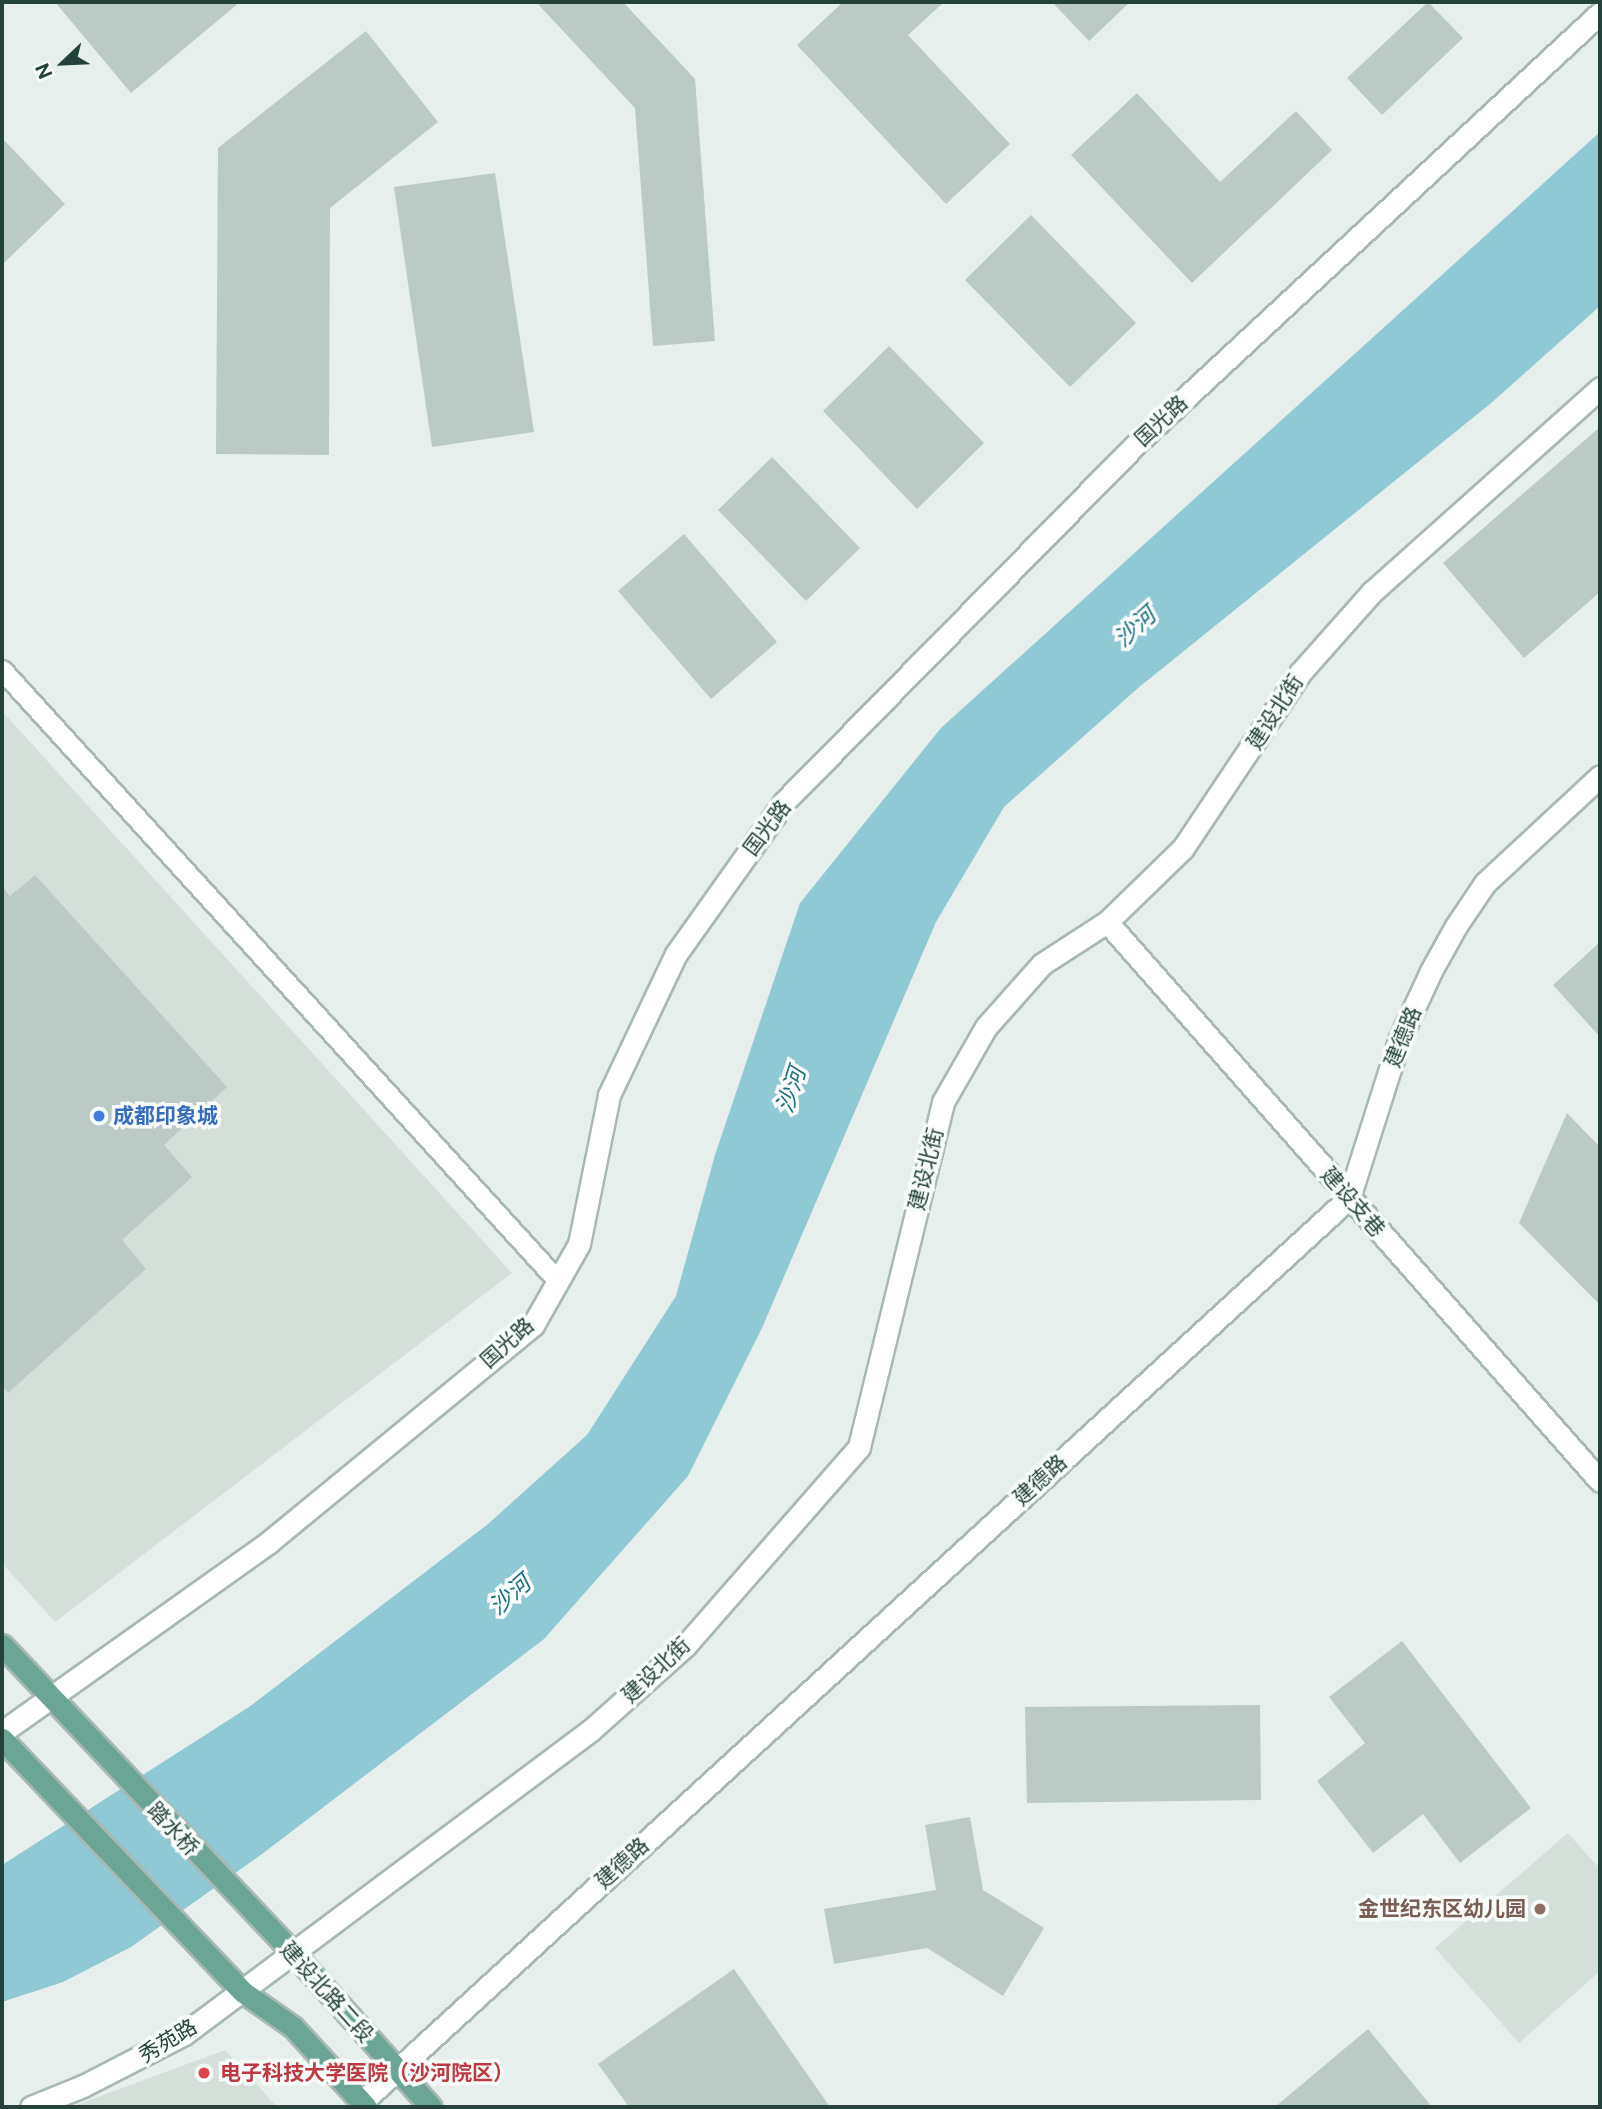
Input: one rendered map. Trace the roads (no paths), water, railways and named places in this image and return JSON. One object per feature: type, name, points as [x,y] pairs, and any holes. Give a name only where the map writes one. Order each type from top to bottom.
[{"type":"main road","points":[[2,1645],[50,1698]]},
{"type":"main road","name":"踏水桥","points":[[50,1698],[249,1909]]},
{"type":"main road","points":[[2,1739],[243,1992],[293,2027],[364,2105]]},
{"type":"main road","name":"建设北路二段","points":[[249,1909],[294,1954],[430,2107]]},
{"type":"street","name":"国光路","points":[[2,1732],[269,1542],[533,1325],[579,1244],[609,1096],[676,954],[784,802],[1140,439],[1600,13]]},
{"type":"street","name":"建设北街","points":[[294,1954],[591,1730],[685,1646],[859,1447],[943,1102],[986,1027],[1042,964],[1107,922],[1183,848],[1300,673],[1371,592],[1600,388]]},
{"type":"street","name":"建德路","points":[[364,2105],[396,2069],[1349,1198],[1399,1040],[1431,971],[1457,926],[1485,883],[1600,776]]},
{"type":"street","name":"建设支巷","points":[[1107,922],[1600,1481]]},
{"type":"street","name":"秀苑路","points":[[31,2107],[138,2060],[184,2034],[294,1954]]},
{"type":"lane","points":[[2,670],[558,1281]]},
{"type":"water","name":"沙河","points":[[1600,132],[1600,306],[1490,404],[1138,688],[1004,807],[936,922],[762,1328],[688,1476],[544,1639],[262,1854],[131,1947],[63,1982],[2,2002],[2,1865],[249,1707],[488,1524],[587,1435],[676,1296],[715,1155],[800,903],[941,728]]},
{"type":"place","name":"成都印象城","points":[[99,1116]]},
{"type":"place","name":"金世纪东区幼儿园","points":[[1540,1909]]},
{"type":"place","name":"电子科技大学医院（沙河院区）","points":[[204,2073]]}]
